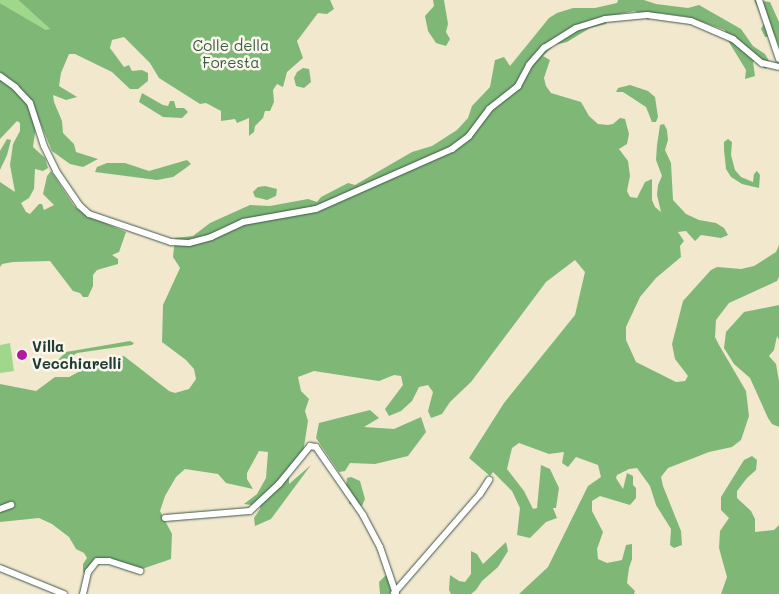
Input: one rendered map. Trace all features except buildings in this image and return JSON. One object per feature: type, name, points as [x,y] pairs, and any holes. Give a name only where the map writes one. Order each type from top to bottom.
[{"type":"street","points":[[759,0],[779,59]]},
{"type":"street","points":[[0,76],[15,87],[30,103],[44,146],[56,172],[80,206],[88,214],[171,242],[189,242],[211,238],[243,222],[316,209],[452,149],[469,136],[489,109],[518,86],[529,65],[544,48],[576,28],[605,19],[647,15],[691,21],[733,39],[762,63],[779,67]]},
{"type":"street","points":[[165,518],[250,511],[279,484],[310,446],[316,447],[363,515],[380,547],[395,593]]},
{"type":"street","points":[[395,593],[480,494],[489,480]]},
{"type":"street","points":[[0,509],[11,505]]},
{"type":"street","points":[[84,594],[88,572],[97,561],[109,561],[140,571]]},
{"type":"street","points":[[0,568],[64,594]]},
{"type":"green space","points":[[0,0],[18,0],[51,30],[46,30],[0,3]]},
{"type":"green space","name":"Colle della Foresta","points":[[18,0],[330,0],[334,9],[327,14],[318,13],[297,41],[303,58],[287,72],[283,87],[277,84],[273,90],[274,102],[270,111],[265,111],[263,118],[249,136],[249,118],[237,123],[235,119],[221,121],[221,111],[206,103],[200,104],[159,78],[150,63],[124,37],[112,40],[110,48],[124,67],[129,65],[132,71],[142,70],[148,73],[148,81],[138,89],[130,89],[112,72],[75,54],[69,54],[61,73],[59,86],[77,97],[66,100],[53,95],[54,102],[62,121],[63,133],[74,144],[76,152],[98,159],[83,167],[70,164],[52,151],[40,122],[36,126],[33,147],[45,158],[48,168],[43,171],[35,169],[34,189],[29,198],[21,203],[26,212],[30,214],[39,204],[42,204],[44,210],[54,205],[43,194],[47,176],[51,171],[74,206],[86,215],[126,232],[119,252],[112,255],[118,259],[118,264],[97,270],[93,275],[93,286],[88,297],[83,297],[80,293],[73,291],[50,261],[13,262],[2,264],[0,267],[0,182],[15,192],[10,165],[13,144],[20,131],[20,123],[17,121],[0,139],[0,3],[46,30],[50,29]]},
{"type":"green space","points":[[433,0],[444,0],[448,24],[446,32],[450,39],[446,46],[436,43],[428,31],[425,16],[434,6]]},
{"type":"green space","points":[[618,0],[644,0],[656,4],[688,8],[699,5],[741,29],[753,46],[765,54],[769,61],[766,69],[759,65],[756,60],[753,62],[755,76],[745,79],[746,70],[727,39],[725,30],[688,17],[660,13],[648,20],[640,13],[634,11],[610,16],[606,24],[590,28],[567,42],[554,45],[543,56],[550,60],[544,78],[546,86],[551,93],[581,102],[589,116],[598,124],[608,125],[613,124],[620,118],[625,119],[629,134],[627,144],[619,149],[628,161],[630,176],[627,191],[630,197],[637,198],[645,182],[652,179],[652,200],[655,207],[661,212],[657,195],[658,185],[662,176],[656,160],[660,125],[664,124],[668,140],[665,150],[671,163],[673,200],[686,214],[699,220],[716,223],[724,228],[728,235],[721,238],[701,235],[695,241],[686,231],[678,232],[684,241],[680,246],[681,257],[656,278],[640,297],[626,327],[626,340],[636,362],[676,382],[685,381],[688,376],[675,359],[672,344],[683,301],[711,270],[717,267],[741,269],[754,266],[776,252],[779,245],[779,277],[777,281],[729,303],[716,320],[715,337],[746,391],[749,416],[741,440],[732,447],[709,452],[668,468],[661,477],[681,531],[682,545],[674,548],[670,545],[671,529],[656,505],[650,486],[637,468],[629,469],[617,475],[616,478],[623,489],[627,473],[633,476],[636,498],[630,505],[600,496],[592,501],[592,511],[603,532],[597,549],[598,559],[607,563],[622,560],[626,545],[632,544],[632,559],[627,583],[635,591],[634,594],[519,594],[548,567],[588,486],[601,477],[598,465],[576,457],[568,467],[562,463],[564,452],[549,454],[519,443],[512,448],[507,469],[524,491],[533,509],[537,508],[541,465],[550,469],[559,488],[556,508],[553,508],[557,518],[546,522],[530,538],[517,535],[520,508],[512,491],[493,472],[490,476],[469,458],[504,403],[575,315],[585,272],[575,260],[546,282],[471,382],[450,402],[442,414],[431,418],[428,411],[433,392],[428,385],[419,387],[412,401],[401,411],[389,416],[385,409],[403,385],[401,376],[394,375],[379,381],[314,371],[298,377],[301,391],[309,399],[305,411],[308,421],[303,453],[289,476],[289,484],[311,465],[271,519],[255,526],[254,518],[260,509],[261,502],[252,505],[244,504],[257,494],[266,478],[268,452],[259,451],[247,473],[247,479],[253,489],[226,483],[218,474],[185,469],[176,477],[165,496],[160,511],[172,534],[171,559],[142,569],[105,558],[83,573],[83,564],[87,558],[84,553],[76,549],[69,537],[52,524],[39,518],[0,522],[0,509],[13,506],[14,502],[0,506],[0,384],[36,391],[55,377],[69,377],[101,360],[124,356],[169,391],[175,393],[189,389],[196,379],[194,369],[186,360],[162,342],[163,305],[180,268],[173,257],[175,238],[193,236],[210,223],[250,205],[270,206],[308,199],[317,202],[321,197],[348,183],[355,185],[412,152],[432,146],[457,130],[468,118],[472,106],[490,87],[495,60],[504,57],[510,66],[549,18],[557,13],[573,8],[595,8],[617,3]]},
{"type":"green space","points":[[754,0],[770,2],[779,22],[779,47],[775,36],[765,37],[761,29],[768,16],[764,9],[760,13]]},
{"type":"green space","points":[[303,68],[309,69],[311,82],[304,88],[296,86],[294,78],[297,72]]},
{"type":"green space","points":[[630,85],[648,91],[655,97],[658,117],[656,122],[652,122],[646,107],[623,92],[616,92],[618,88]]},
{"type":"green space","points":[[142,93],[163,105],[168,106],[170,101],[174,101],[176,108],[184,108],[188,112],[182,118],[163,117],[139,102]]},
{"type":"green space","points":[[7,139],[11,140],[0,170],[0,151]]},
{"type":"green space","points":[[728,139],[732,142],[731,155],[735,170],[741,177],[753,182],[754,174],[757,171],[760,175],[759,188],[742,184],[731,177],[726,169],[724,150],[724,142]]},
{"type":"green space","points":[[187,160],[191,164],[173,177],[157,180],[95,172],[97,167],[107,163],[125,163],[149,171]]},
{"type":"green space","points":[[265,186],[277,189],[276,196],[267,200],[255,197],[253,192],[258,187]]},
{"type":"green space","points":[[779,305],[779,340],[777,336],[774,350],[769,356],[776,364],[779,381],[779,427],[772,424],[768,418],[750,378],[734,364],[724,348],[726,332],[744,312]]},
{"type":"green space","points":[[130,341],[134,343],[132,345],[77,353],[63,362],[58,360],[66,352]]},
{"type":"green space","points":[[10,343],[14,371],[0,373],[0,345]]},
{"type":"green space","points":[[370,410],[379,418],[364,427],[394,429],[421,417],[426,432],[408,456],[375,464],[350,463],[345,471],[339,472],[316,438],[319,423]]},
{"type":"green space","points":[[752,456],[757,460],[756,470],[737,491],[737,498],[751,511],[755,519],[755,532],[774,530],[779,525],[779,594],[721,594],[727,577],[719,548],[720,531],[729,518],[721,510],[721,497],[744,460]]},
{"type":"green space","points":[[351,477],[360,481],[365,499],[362,506],[349,504],[351,491],[346,487],[347,478]]},
{"type":"green space","points":[[506,542],[508,551],[498,567],[482,581],[476,590],[471,594],[451,594],[449,590],[450,575],[459,581],[465,582],[471,574],[471,551],[477,554],[483,564]]},
{"type":"green space","points":[[386,575],[392,579],[395,587],[390,594],[380,594],[379,582]]},
{"type":"place","name":"Villa Vecchiarelli","points":[[22,355]]}]
